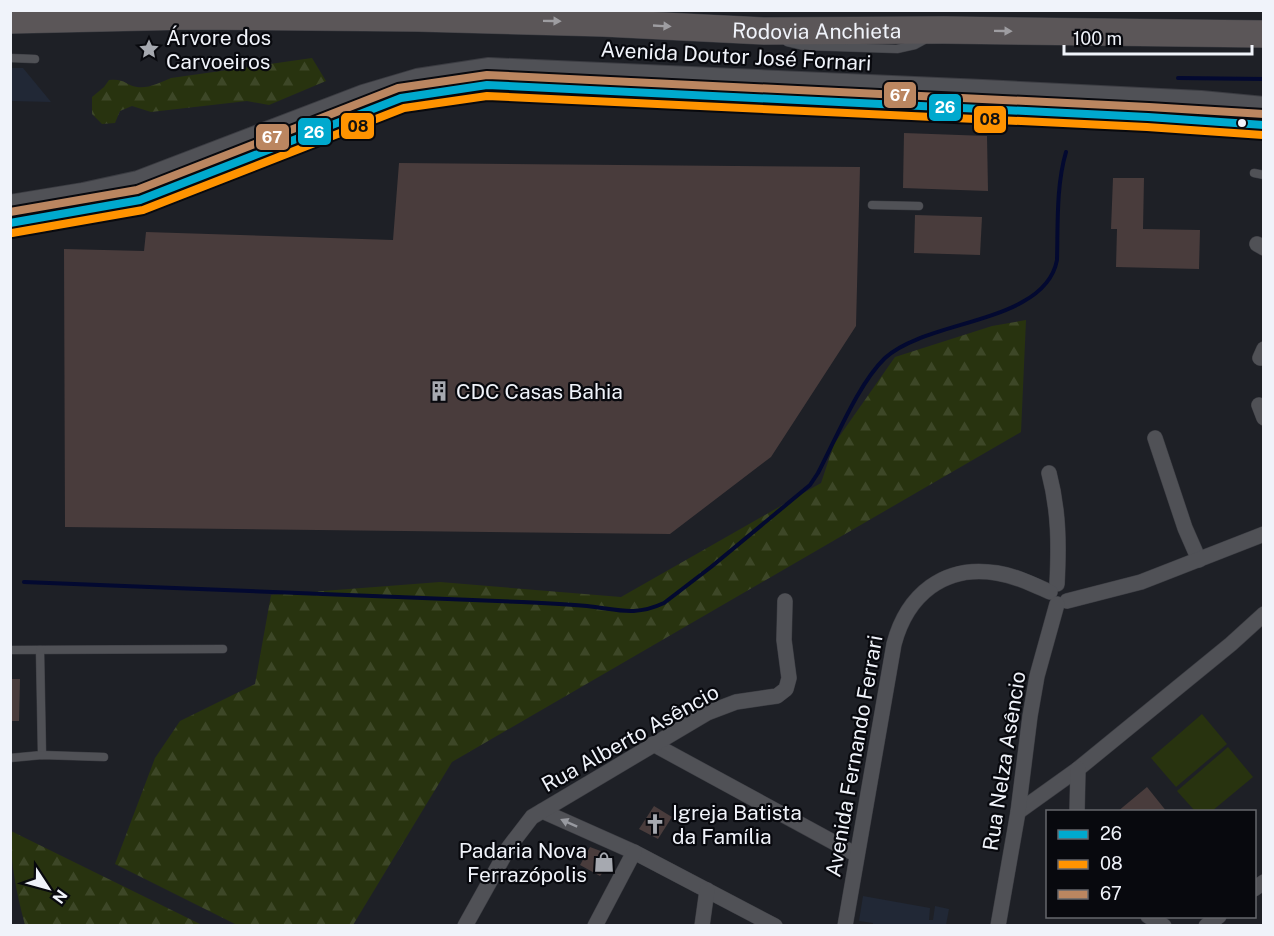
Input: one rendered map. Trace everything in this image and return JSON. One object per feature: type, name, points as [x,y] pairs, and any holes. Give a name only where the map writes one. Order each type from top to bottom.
[{"type":"highway","name":"Rodovia Anchieta","points":[[10,20],[28,27],[48,30],[96,31],[137,26],[161,17],[417,18],[603,23],[764,31],[944,30],[1263,34]]},
{"type":"street","name":"Avenida Doutor José Fornari","points":[[10,204],[138,180],[372,91],[417,78],[489,67],[1191,99],[1263,106]]},
{"type":"street","name":"Avenida Doutor José Fornari","points":[[10,223],[140,200],[401,98],[487,86],[1169,118],[1263,125]]},
{"type":"street","points":[[1155,438],[1185,528],[1199,560],[1260,538]]},
{"type":"street","name":"Rua Nelza Asêncio","points":[[998,926],[1018,812],[1035,686],[1060,594],[1058,521],[1049,473]]},
{"type":"street","name":"Avenida Fernando Ferrari","points":[[845,926],[894,644],[900,622],[910,605],[926,590],[945,579],[976,571],[1008,575],[1060,594],[1101,592],[1141,582],[1199,560]]},
{"type":"street","name":"Rua Alberto Asêncio","points":[[465,926],[509,847],[532,817],[707,713],[726,705],[777,696],[786,689],[789,678],[784,640],[785,601]]},
{"type":"street","points":[[1018,812],[1078,769],[1231,644],[1263,614]]},
{"type":"street","points":[[653,744],[857,855]]},
{"type":"street","points":[[1077,810],[1078,769]]},
{"type":"street","points":[[542,811],[634,852],[775,926]]},
{"type":"street","points":[[595,926],[634,852]]},
{"type":"street","points":[[702,926],[707,890]]},
{"type":"street","points":[[1151,918],[1164,926]]},
{"type":"lane","points":[[10,58],[35,59]]},
{"type":"lane","points":[[1254,173],[1263,175]]},
{"type":"lane","points":[[872,205],[919,206]]},
{"type":"lane","points":[[10,650],[224,649]]},
{"type":"lane","points":[[40,650],[42,755]]},
{"type":"lane","points":[[10,758],[42,755],[104,757]]},
{"type":"shaded area","points":[[11,68],[23,68],[51,102],[11,101]]},
{"type":"shaded area","points":[[863,896],[930,908],[929,920],[933,920],[935,906],[949,909],[946,925],[873,925],[873,923],[859,921]]},
{"type":"green space","points":[[312,58],[326,81],[269,105],[247,101],[151,112],[132,106],[120,111],[115,123],[102,124],[92,114],[92,97],[109,80],[146,87],[171,78]]},
{"type":"green space","points":[[1026,320],[1021,432],[452,762],[353,925],[237,925],[115,864],[155,758],[180,721],[255,684],[271,595],[440,582],[621,597],[821,483],[834,444],[895,357],[992,326]]},
{"type":"green space","points":[[1202,714],[1227,744],[1176,787],[1151,758]]},
{"type":"green space","points":[[1228,747],[1253,777],[1213,810],[1194,810],[1177,791]]},
{"type":"green space","points":[[11,831],[202,925],[25,925],[15,879]]},
{"type":"building","points":[[904,133],[987,136],[988,191],[903,188]]},
{"type":"building","name":"CDC Casas Bahia","points":[[399,163],[860,167],[856,326],[771,457],[670,534],[65,527],[64,249],[144,251],[146,232],[393,240]]},
{"type":"building","points":[[1113,178],[1144,178],[1143,229],[1200,230],[1199,269],[1116,267],[1117,229],[1111,229]]},
{"type":"building","points":[[915,215],[982,217],[980,255],[914,253]]},
{"type":"building","points":[[10,679],[20,679],[19,721],[10,721]]},
{"type":"building","points":[[1147,787],[1165,810],[1119,810]]},
{"type":"building","name":"Igreja Batista da Família","points":[[654,806],[672,817],[658,839],[639,829]]},
{"type":"building","points":[[590,847],[606,853],[610,863],[600,876],[580,865]]},
{"type":"waterway","points":[[1178,78],[1264,79]]},
{"type":"waterway","points":[[24,582],[538,603],[625,611],[644,610],[664,603],[810,485],[848,412],[866,382],[885,358],[904,345],[928,335],[1008,309],[1031,297],[1048,281],[1057,260],[1059,192],[1066,152]]},
{"type":"transit line","name":"67","points":[[10,212],[137,190],[398,88],[487,75],[1264,114]]},
{"type":"transit line","name":"26","points":[[10,223],[140,200],[401,98],[487,85],[1148,117],[1264,125]]},
{"type":"transit line","name":"08","points":[[12,233],[143,210],[404,108],[487,96],[1147,127],[1263,135]]},
{"type":"place","name":"Árvore dos Carvoeiros","points":[[149,49]]},
{"type":"place","name":"CDC Casas Bahia","points":[[439,391]]},
{"type":"place","name":"Igreja Batista da Família","points":[[655,824]]},
{"type":"place","name":"Padaria Nova Ferrazópolis","points":[[604,862]]}]
